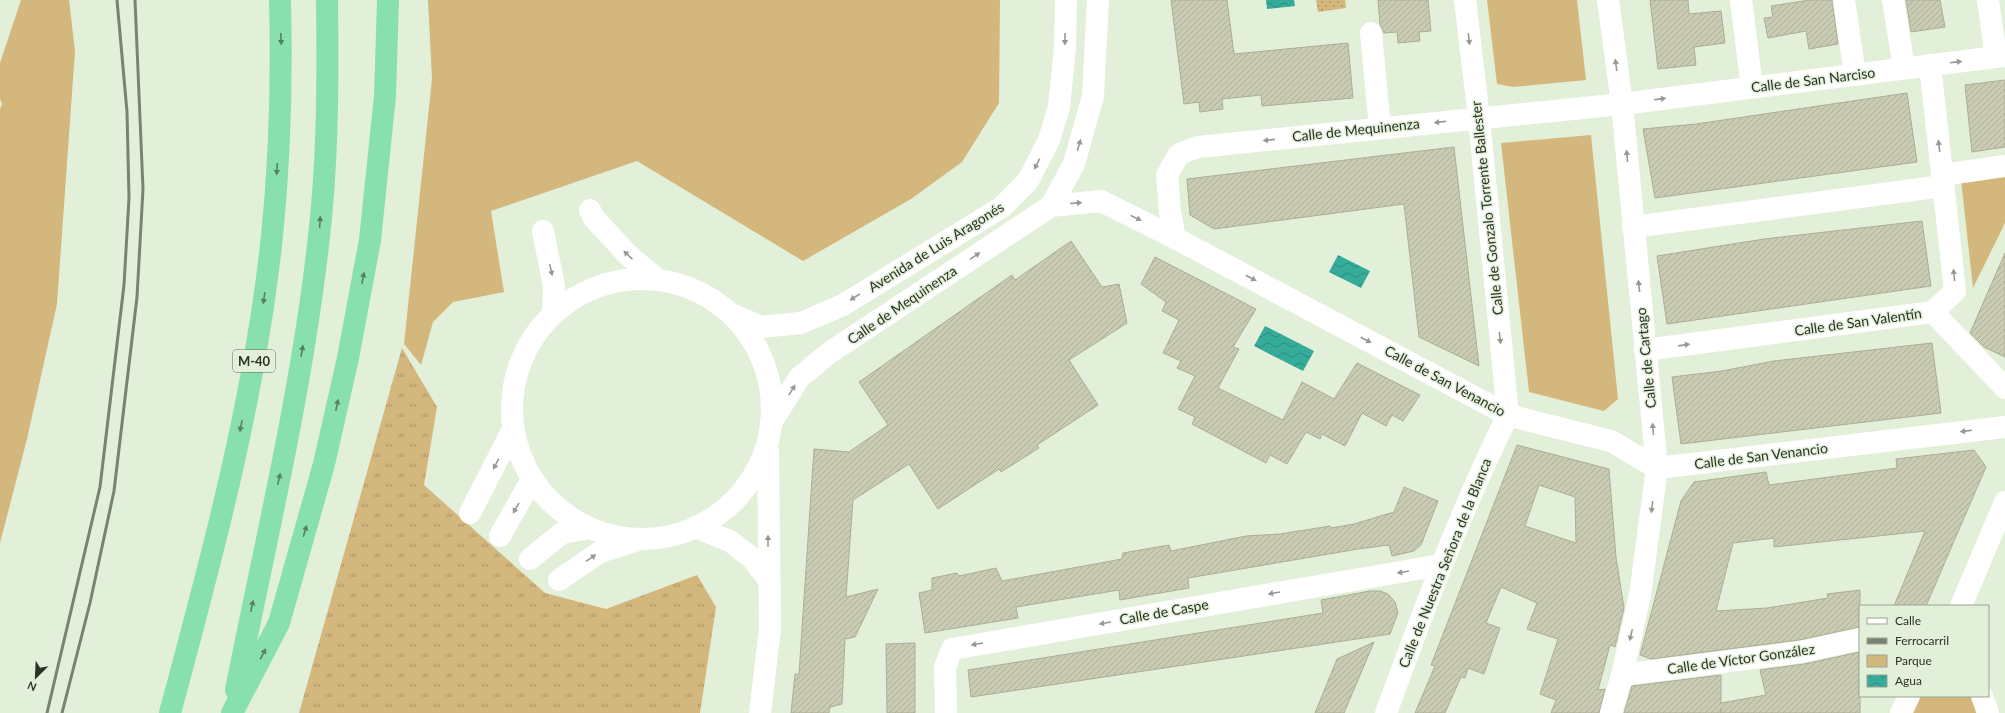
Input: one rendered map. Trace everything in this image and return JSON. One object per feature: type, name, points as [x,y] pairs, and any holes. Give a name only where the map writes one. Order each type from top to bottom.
[{"type":"highway","name":"M-40","points":[[170,713],[236,450],[257,342],[272,236],[282,73],[280,0]]},
{"type":"highway","points":[[231,713],[303,350],[318,245],[328,78],[327,0]]},
{"type":"highway","points":[[231,713],[279,623],[326,456],[370,240],[385,96],[388,1]]},
{"type":"street","name":"Avenida de Luis Aragonés","points":[[729,313],[761,327],[801,323],[843,305],[1002,208],[1028,180],[1049,140],[1059,107],[1065,48],[1066,0]]},
{"type":"street","points":[[1051,206],[1074,164],[1093,96],[1098,0]]},
{"type":"street","name":"Calle de Gonzalo Torrente Ballester","points":[[1465,0],[1479,118],[1508,415]]},
{"type":"street","name":"Calle de Cartago","points":[[1608,0],[1622,104],[1657,468],[1640,595],[1622,675],[1611,713]]},
{"type":"street","points":[[1741,0],[1752,87]]},
{"type":"street","points":[[1844,0],[1855,75]]},
{"type":"street","points":[[1893,0],[1904,68]]},
{"type":"street","points":[[1988,0],[2000,56]]},
{"type":"street","points":[[1371,34],[1380,128]]},
{"type":"street","name":"Calle de San Narciso","points":[[1622,104],[2000,56]]},
{"type":"street","name":"Calle de San Valentín","points":[[1645,350],[1933,312],[1955,291],[1930,65]]},
{"type":"street","name":"Calle de Mequinenza","points":[[1175,238],[1170,212],[1167,175],[1179,154],[1198,147],[1622,104]]},
{"type":"street","points":[[1633,227],[1943,180],[2005,166]]},
{"type":"street","name":"Calle de San Venancio","points":[[1051,206],[1101,201],[1175,238],[1508,415],[1611,441],[1657,468],[2005,426]]},
{"type":"street","name":"Calle de Mequinenza","points":[[769,433],[799,378],[829,353],[1051,206]]},
{"type":"street","points":[[590,210],[593,216],[628,255],[658,280]]},
{"type":"street","points":[[543,231],[554,286],[553,314]]},
{"type":"street","points":[[643,539],[616,536],[589,528],[567,515],[548,499],[532,479],[520,455],[513,428],[512,397],[519,366],[532,338],[553,314],[584,292],[602,286],[620,281],[658,280],[696,291],[729,313],[743,328],[755,345],[769,382],[772,403],[769,433],[770,629],[760,713]]},
{"type":"street","points":[[1933,312],[2005,388]]},
{"type":"street","name":"Calle de Nuestra Señora de la Blanca","points":[[1386,713],[1441,565],[1491,450],[1508,415]]},
{"type":"street","points":[[470,513],[513,428]]},
{"type":"street","points":[[559,580],[600,552],[643,539],[673,535],[695,527],[720,513],[741,493],[757,470],[769,433]]},
{"type":"street","points":[[500,536],[532,479]]},
{"type":"street","points":[[1962,605],[2005,502]]},
{"type":"street","points":[[695,527],[730,541],[752,558],[769,580]]},
{"type":"street","points":[[530,559],[562,533],[589,528]]},
{"type":"street","name":"Calle de Caspe","points":[[946,713],[945,667],[952,649],[1441,565]]},
{"type":"street","name":"Calle de Víctor González","points":[[1622,675],[1801,652],[1859,639]]},
{"type":"street","points":[[1901,713],[1909,697]]},
{"type":"street","points":[[1982,697],[1988,713]]},
{"type":"green space","points":[[21,0],[69,0],[75,51],[57,304],[27,439],[0,543],[0,109],[2,104],[0,99],[0,63]]},
{"type":"green space","points":[[428,0],[1000,0],[999,103],[962,162],[911,199],[803,261],[637,161],[491,211],[504,292],[453,302],[433,322],[421,365],[404,344],[432,79]]},
{"type":"green space","points":[[1316,0],[1345,0],[1346,8],[1318,12]]},
{"type":"green space","points":[[1487,0],[1577,0],[1586,80],[1513,87],[1497,84]]},
{"type":"green space","points":[[1591,135],[1618,399],[1604,411],[1529,392],[1501,143]]},
{"type":"green space","points":[[2005,156],[2005,223],[1973,288],[1959,162]]},
{"type":"green space","points":[[402,348],[437,407],[424,485],[545,593],[606,609],[697,575],[716,607],[700,713],[299,713]]},
{"type":"green space","points":[[1909,697],[1982,697],[1988,713],[1901,713]]},
{"type":"water","points":[[1266,0],[1294,0],[1295,6],[1267,9]]},
{"type":"water","points":[[1338,255],[1370,271],[1361,288],[1329,272]]},
{"type":"water","points":[[1265,326],[1314,351],[1303,371],[1254,346]]},
{"type":"building","points":[[1171,0],[1227,0],[1234,54],[1348,43],[1353,98],[1262,106],[1261,95],[1222,99],[1223,109],[1200,112],[1199,102],[1184,104]]},
{"type":"building","points":[[1378,0],[1428,0],[1431,31],[1419,32],[1420,41],[1398,43],[1397,32],[1384,33],[1380,25]]},
{"type":"building","points":[[1650,0],[1688,0],[1689,14],[1721,11],[1725,43],[1694,47],[1696,65],[1658,69]]},
{"type":"building","points":[[1810,0],[1832,0],[1838,44],[1809,49],[1806,31],[1768,38],[1764,18],[1773,17],[1771,6]]},
{"type":"building","points":[[1906,0],[1940,0],[1945,27],[1911,32]]},
{"type":"building","points":[[2005,80],[2005,147],[1972,152],[1965,85]]},
{"type":"building","points":[[1907,93],[1917,162],[1655,198],[1643,129],[1696,124]]},
{"type":"building","points":[[1454,147],[1479,366],[1419,337],[1404,204],[1214,229],[1190,215],[1187,179]]},
{"type":"building","points":[[1922,221],[1931,286],[1667,324],[1657,256],[1764,239]]},
{"type":"building","points":[[1071,241],[1102,287],[1119,284],[1127,323],[1069,360],[1098,405],[1037,445],[1039,448],[1001,472],[999,469],[938,509],[909,464],[853,500],[846,597],[878,589],[855,637],[845,639],[842,704],[830,707],[829,713],[791,713],[795,674],[799,674],[814,449],[849,452],[888,425],[859,382],[1012,275],[1015,280]]},
{"type":"building","points":[[2005,253],[2005,357],[1984,347],[1970,333]]},
{"type":"building","points":[[1155,257],[1256,309],[1233,347],[1239,349],[1218,388],[1283,420],[1302,382],[1334,399],[1357,363],[1420,395],[1403,421],[1392,415],[1386,426],[1362,413],[1345,446],[1322,434],[1320,439],[1306,432],[1287,464],[1270,455],[1266,463],[1192,424],[1195,417],[1178,409],[1195,376],[1177,368],[1181,361],[1163,353],[1179,320],[1162,311],[1166,302],[1141,284]]},
{"type":"building","points":[[1932,343],[1941,413],[1681,444],[1672,377],[1722,371],[1774,361]]},
{"type":"building","points":[[1517,445],[1609,469],[1616,557],[1624,608],[1615,647],[1610,645],[1598,690],[1605,689],[1599,713],[1551,713],[1556,700],[1540,694],[1558,639],[1527,629],[1537,603],[1501,587],[1486,623],[1500,628],[1484,674],[1468,668],[1465,678],[1461,677],[1445,713],[1415,713],[1435,666],[1431,665]],"holes":[[[1539,485],[1575,497],[1576,543],[1525,526]]]},
{"type":"building","points":[[1974,450],[1986,467],[1926,605],[1894,605],[1925,531],[1774,547],[1774,538],[1733,543],[1716,611],[1767,608],[1828,598],[1827,594],[1860,590],[1859,627],[1799,640],[1651,659],[1640,655],[1681,501],[1694,482],[1766,472],[1769,485],[1897,468],[1896,459]]},
{"type":"building","points":[[1404,487],[1438,501],[1421,545],[1414,551],[1392,556],[1389,545],[1358,549],[1188,578],[1189,588],[1120,600],[1119,590],[1016,607],[1018,618],[925,633],[919,593],[932,590],[932,578],[957,573],[959,576],[996,568],[1002,581],[1122,559],[1123,553],[1169,545],[1171,551],[1246,536],[1280,534],[1330,526],[1331,528],[1354,524],[1394,512]]},
{"type":"building","points":[[1370,591],[1380,591],[1388,594],[1395,602],[1398,613],[1390,634],[971,697],[968,670],[1323,613],[1321,600]]},
{"type":"building","points":[[1374,642],[1344,713],[1315,713],[1337,659]]},
{"type":"building","points":[[915,643],[915,713],[887,713],[886,644]]},
{"type":"building","points":[[1859,652],[1860,713],[1624,713],[1632,686],[1721,675],[1721,703],[1766,695],[1760,670],[1804,664]]},
{"type":"railway","points":[[47,713],[100,487],[124,285],[129,198],[127,112],[117,0]]},
{"type":"railway","points":[[62,713],[90,603],[114,491],[137,297],[143,189],[135,0]]}]
